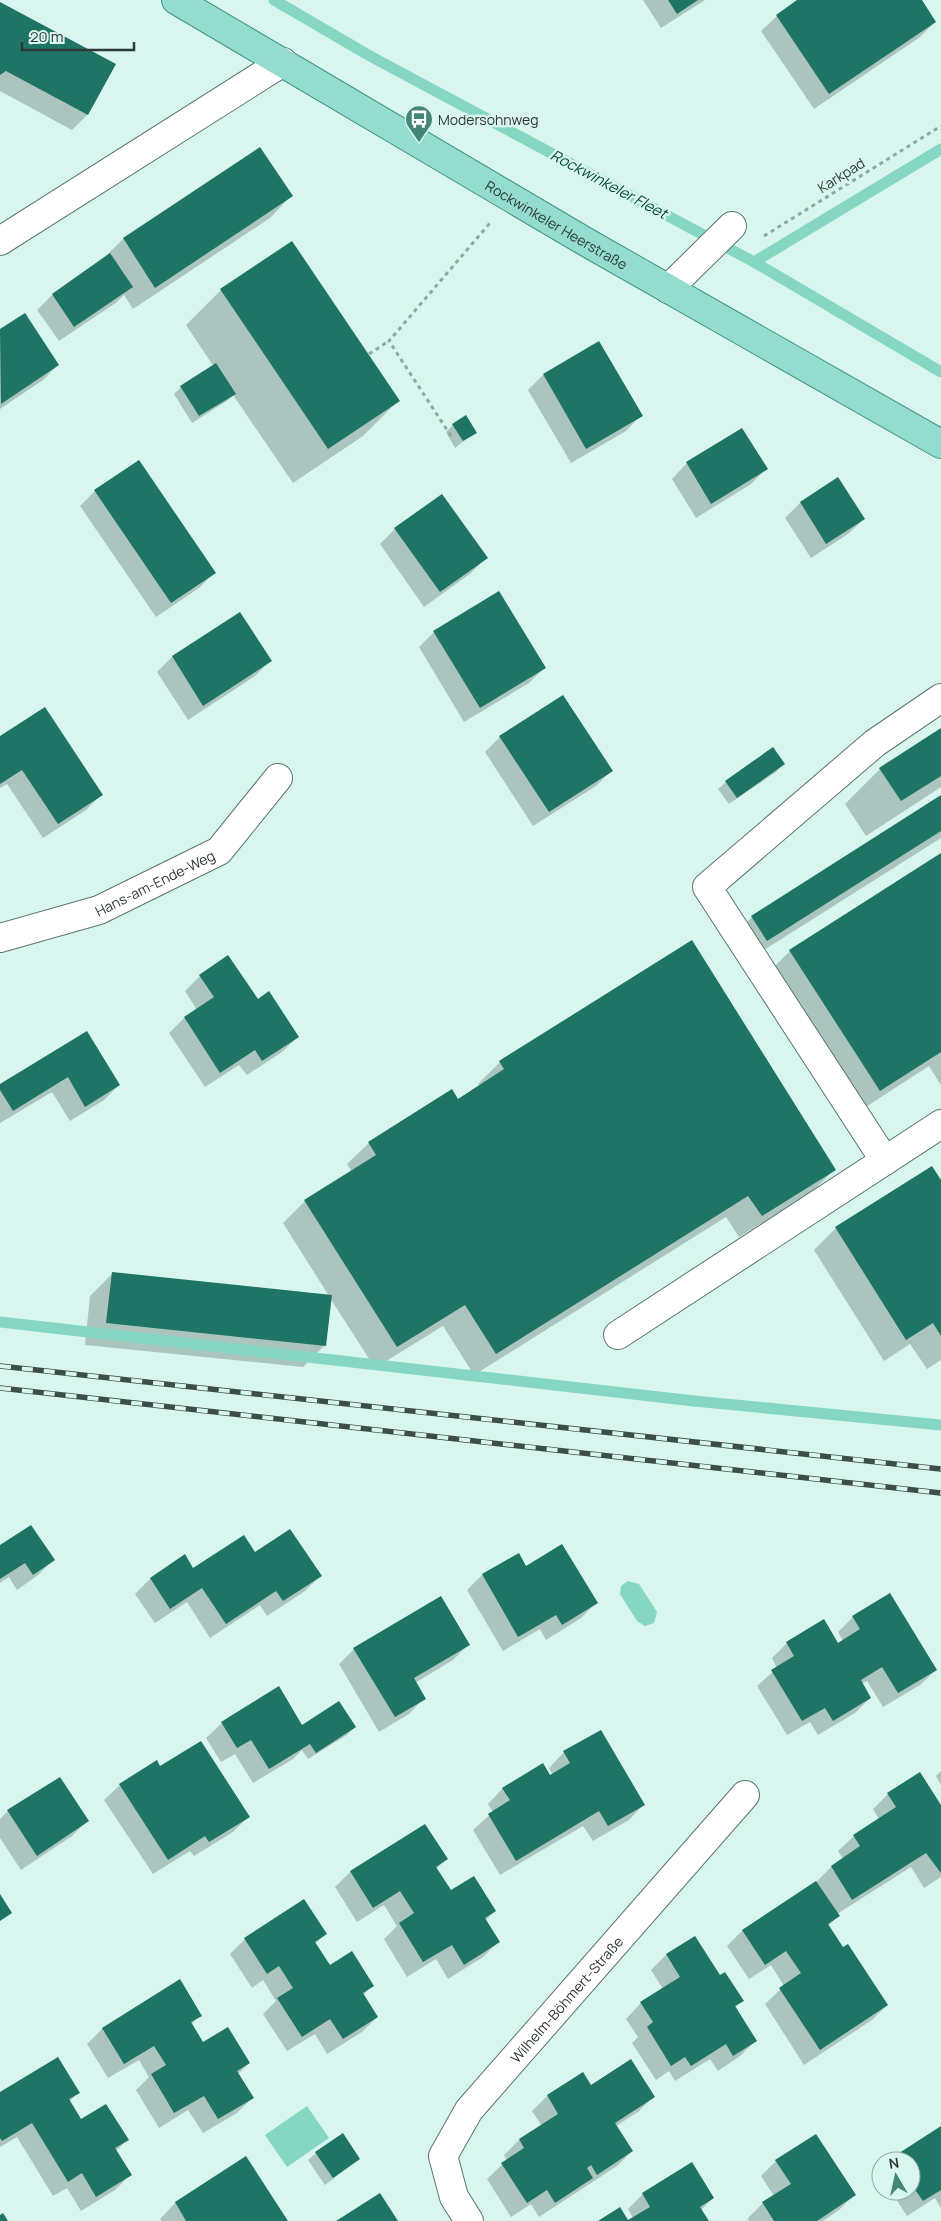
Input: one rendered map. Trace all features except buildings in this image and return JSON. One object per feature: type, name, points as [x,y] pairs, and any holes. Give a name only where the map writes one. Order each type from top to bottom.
[{"type":"main road","name":"Rockwinkeler Heerstraße","points":[[176,0],[284,62],[511,198],[941,444]]},
{"type":"street","points":[[0,241],[284,62]]},
{"type":"street","points":[[668,289],[732,226]]},
{"type":"street","points":[[885,1161],[707,887],[875,743],[941,698]]},
{"type":"street","name":"Hans-am-Ende-Weg","points":[[0,938],[99,910],[219,851],[278,778]]},
{"type":"street","points":[[618,1335],[941,1124]]},
{"type":"street","name":"Wilhelm-Böhmert-Straße","points":[[469,2221],[454,2197],[443,2156],[469,2110],[745,1795]]},
{"type":"path","name":"Karkpad","points":[[760,238],[941,126]]},
{"type":"path","points":[[369,354],[389,341],[511,198]]},
{"type":"path","points":[[389,341],[451,436]]},
{"type":"shaded area","points":[[628,1581],[639,1584],[657,1612],[654,1623],[645,1626],[637,1621],[620,1594],[621,1586]]},
{"type":"shaded area","points":[[307,2106],[329,2138],[287,2167],[265,2135]]},
{"type":"waterway","name":"Rockwinkeler Fleet","points":[[274,0],[370,56],[754,262],[941,372]]},
{"type":"waterway","points":[[754,262],[941,149]]},
{"type":"waterway","points":[[0,1322],[694,1401],[941,1425]]},
{"type":"railway","points":[[0,1366],[941,1469]]},
{"type":"railway","points":[[0,1388],[941,1493]]},
{"type":"place","name":"Modersohnweg","points":[[419,143]]}]
